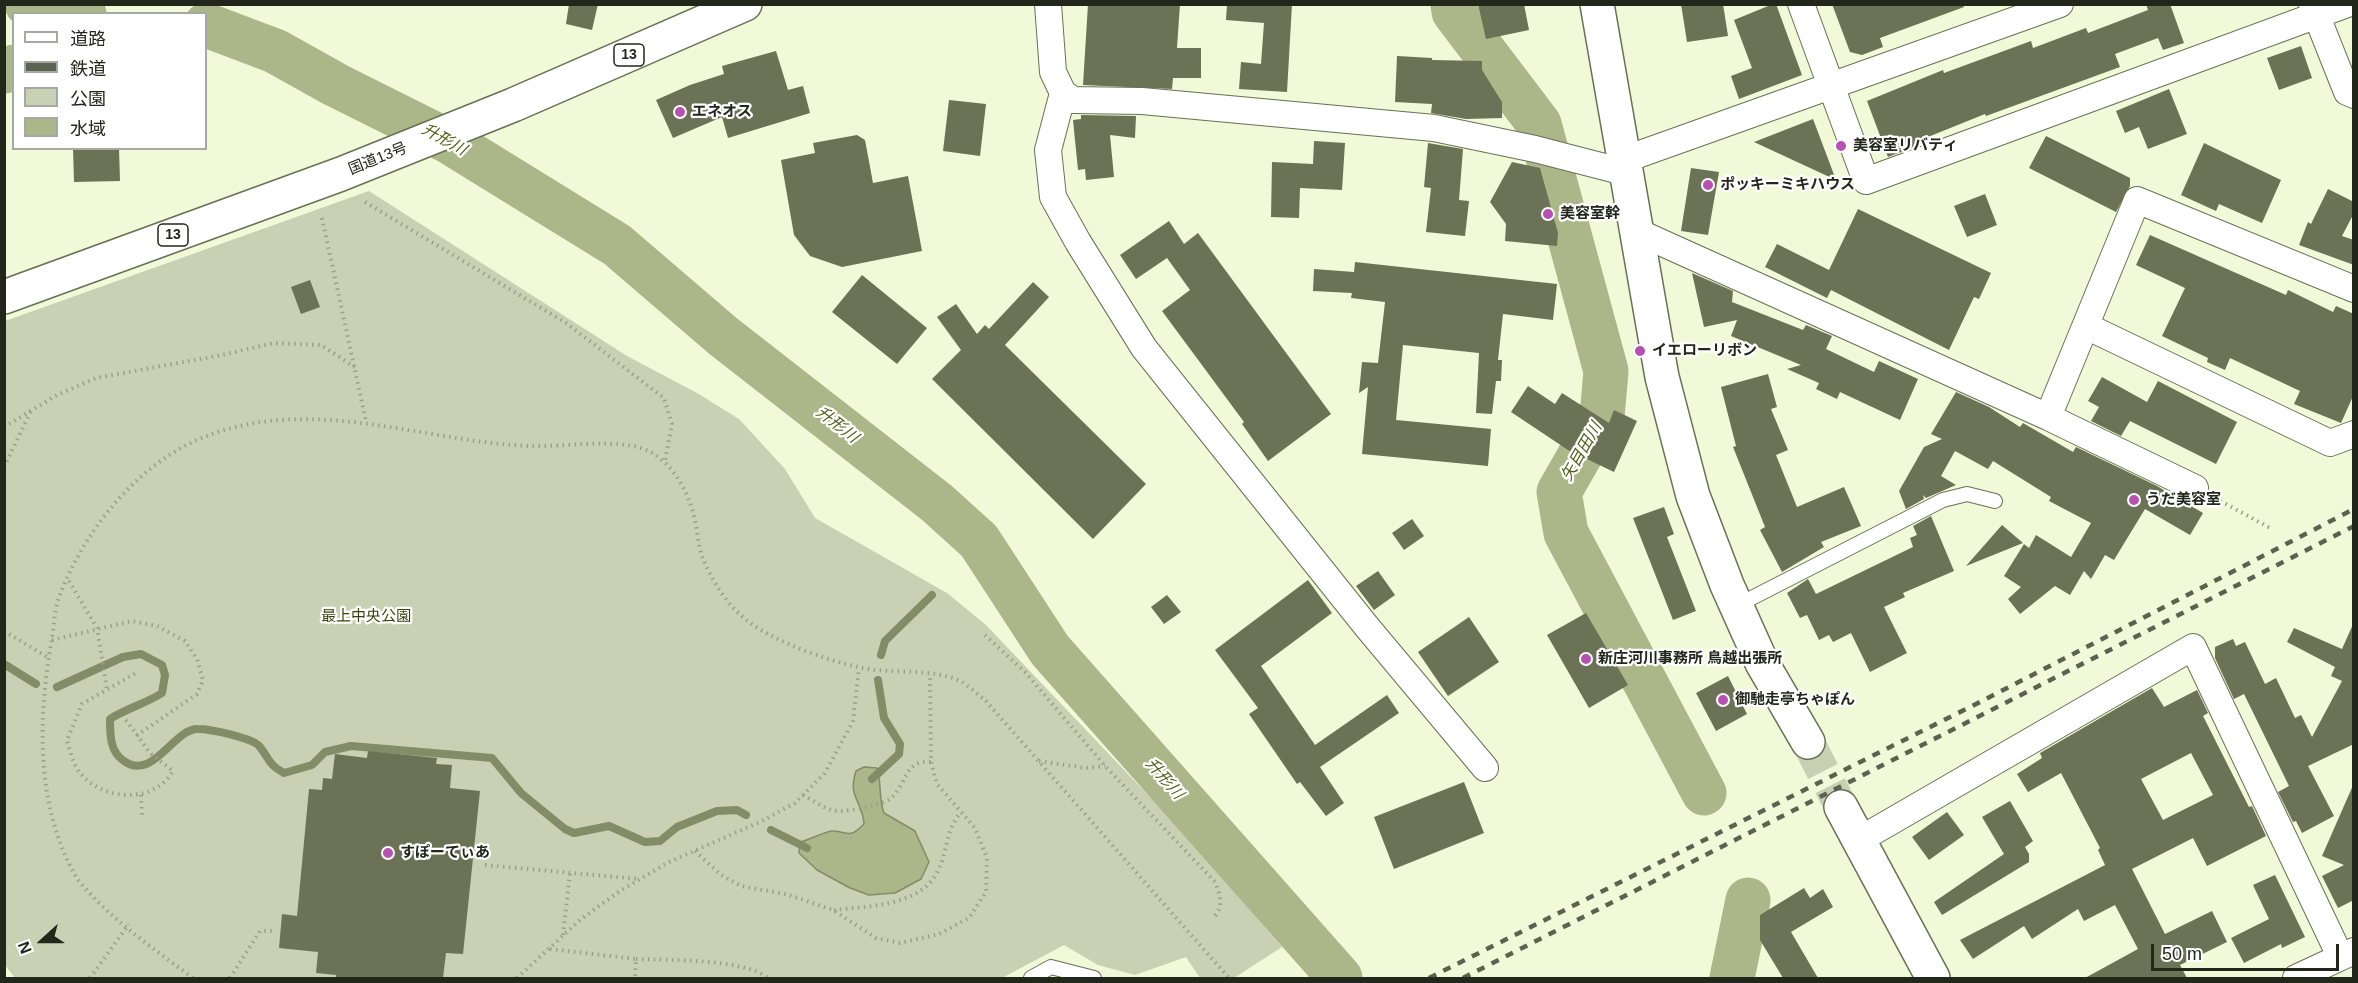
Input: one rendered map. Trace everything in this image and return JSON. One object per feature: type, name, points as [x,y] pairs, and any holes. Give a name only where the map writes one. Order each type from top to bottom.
[{"type":"main road","name":"国道13号","points":[[4,297],[341,174],[513,105],[745,4]]},
{"type":"main road","points":[[1597,4],[1662,376],[1693,496],[1736,606],[1762,663],[1808,742]]},
{"type":"main road","points":[[1841,807],[1933,978]]},
{"type":"street","points":[[1048,4],[1053,72],[1063,93],[1073,100],[1142,101],[1434,128],[1535,149],[1565,158],[1627,166],[2060,4]]},
{"type":"street","points":[[1801,4],[1866,181],[2314,10],[2347,4]]},
{"type":"street","points":[[2314,10],[2347,92],[2354,95]]},
{"type":"street","points":[[1063,93],[1048,150],[1053,197],[1078,242],[1144,348],[1367,627],[1485,768]]},
{"type":"street","points":[[2048,417],[2137,200],[2354,289]]},
{"type":"street","points":[[1638,232],[2048,417],[2194,488]]},
{"type":"street","points":[[2086,326],[2330,443],[2354,434]]},
{"type":"street","points":[[1859,840],[2193,647],[2347,957],[2296,978]]},
{"type":"lane","points":[[1736,606],[1943,500],[1967,494],[1995,501]]},
{"type":"lane","points":[[1030,978],[1051,968],[1094,978]]},
{"type":"path","points":[[365,202],[566,323],[664,398],[672,424],[665,461]]},
{"type":"path","points":[[322,218],[366,421]]},
{"type":"path","points":[[4,427],[57,395],[96,378],[274,343],[321,345],[355,367]]},
{"type":"path","points":[[4,467],[32,411]]},
{"type":"path","points":[[193,978],[126,929],[77,880],[60,844],[44,779],[42,734],[49,658],[58,599],[105,514],[133,485],[176,451],[216,432],[265,420],[366,421],[456,438],[532,446],[601,444],[637,446],[665,461],[682,483],[694,515],[701,556],[718,588],[747,622],[790,644],[859,668],[930,675],[960,681],[985,700],[1228,977]]},
{"type":"path","points":[[2218,499],[2270,528]]},
{"type":"path","points":[[69,580],[97,628],[107,690]]},
{"type":"path","points":[[52,640],[132,621],[157,626],[185,641],[197,659],[203,680],[197,694],[136,736]]},
{"type":"path","points":[[4,631],[49,658]]},
{"type":"path","points":[[985,635],[1026,674],[1106,766],[1215,882],[1221,897],[1221,908],[1215,916]]},
{"type":"path","points":[[517,978],[581,919],[640,879],[795,803],[825,773],[853,721],[859,668]]},
{"type":"path","points":[[126,720],[150,753],[174,771],[169,778],[141,795],[111,792],[89,783],[79,772],[67,740],[82,704],[136,673]]},
{"type":"path","points":[[695,851],[722,875],[741,886],[786,894],[833,910],[876,938],[900,944],[939,934],[969,918],[986,892],[987,858],[975,828],[937,784],[931,762],[930,675]]},
{"type":"path","points":[[1039,760],[1086,768],[1106,766]]},
{"type":"path","points":[[802,795],[833,811],[855,810],[884,801],[895,792],[910,767],[921,761],[931,762]]},
{"type":"path","points":[[141,795],[142,815]]},
{"type":"path","points":[[833,910],[884,904],[907,898],[923,888],[938,873],[950,825],[961,812]]},
{"type":"path","points":[[485,865],[640,879]]},
{"type":"path","points":[[563,936],[570,873]]},
{"type":"path","points":[[90,978],[129,924]]},
{"type":"path","points":[[230,978],[260,931],[275,931]]},
{"type":"path","points":[[550,948],[636,959],[696,960],[743,968],[768,978]]},
{"type":"path","points":[[635,978],[636,959]]},
{"type":"green space","name":"最上中央公園","points":[[369,191],[627,356],[697,393],[739,419],[785,469],[815,518],[947,593],[986,625],[1188,837],[1282,947],[1234,978],[1200,978],[1186,957],[1135,975],[1098,965],[1064,945],[1002,978],[15,978],[5,965],[5,321]]},
{"type":"water","points":[[864,767],[877,768],[884,813],[915,831],[929,862],[921,879],[895,893],[869,895],[850,888],[817,870],[799,853],[800,842],[830,831],[849,834],[864,824],[853,787],[856,771]]},
{"type":"building","points":[[569,4],[598,4],[592,30],[566,24]]},
{"type":"building","points":[[1088,4],[1180,4],[1177,48],[1201,48],[1201,78],[1173,78],[1172,89],[1083,85]]},
{"type":"building","points":[[1227,4],[1292,4],[1287,92],[1239,89],[1241,62],[1261,64],[1264,23],[1226,20]]},
{"type":"building","points":[[1478,4],[1524,4],[1529,30],[1486,39]]},
{"type":"building","points":[[1681,4],[1723,4],[1728,36],[1687,42]]},
{"type":"building","points":[[1776,4],[1802,75],[1739,99],[1731,76],[1752,68],[1734,20]]},
{"type":"building","points":[[1832,4],[1963,4],[1964,7],[1880,38],[1883,47],[1862,55],[1850,52]]},
{"type":"building","points":[[2146,4],[2170,4],[2184,43],[2163,50],[2158,38],[2115,54],[2120,67],[1986,116],[1985,114],[1918,141],[1919,145],[1888,157],[1867,101],[1943,70],[1944,73],[2031,41],[2033,48],[2086,28],[2088,33],[2148,10]]},
{"type":"building","points":[[2301,46],[2312,78],[2279,90],[2267,58]]},
{"type":"building","points":[[776,51],[788,90],[803,86],[810,113],[728,138],[722,117],[673,138],[656,100],[690,85],[724,74],[722,66]]},
{"type":"building","points":[[1397,56],[1432,58],[1432,60],[1482,61],[1482,70],[1502,102],[1502,118],[1466,119],[1431,113],[1432,104],[1395,102]]},
{"type":"building","points":[[2169,89],[2187,134],[2148,149],[2139,127],[2125,133],[2116,111]]},
{"type":"building","points":[[949,100],[986,104],[980,156],[943,151]]},
{"type":"building","points":[[1081,115],[1136,116],[1135,138],[1110,135],[1114,177],[1086,180],[1085,169],[1078,170],[1073,120],[1081,119]]},
{"type":"building","points":[[1813,119],[1836,180],[1754,142]]},
{"type":"building","points":[[857,135],[865,140],[873,183],[908,176],[922,251],[842,267],[810,256],[794,235],[781,160],[815,153],[813,143]]},
{"type":"building","points":[[2046,136],[2130,178],[2130,186],[2116,212],[2029,168]]},
{"type":"building","points":[[1314,141],[1345,143],[1342,190],[1300,188],[1299,218],[1271,217],[1272,162],[1313,164]]},
{"type":"building","points":[[1428,143],[1463,149],[1459,200],[1469,201],[1465,236],[1426,232],[1431,188],[1424,187]]},
{"type":"building","points":[[2204,143],[2281,180],[2262,223],[2219,204],[2216,211],[2181,195]]},
{"type":"building","points":[[73,150],[119,150],[120,181],[74,182]]},
{"type":"building","points":[[1512,162],[1540,168],[1558,233],[1557,246],[1505,241],[1506,224],[1490,202]]},
{"type":"building","points":[[1691,168],[1719,172],[1708,235],[1681,231]]},
{"type":"building","points":[[2328,189],[2354,202],[2354,213],[2342,236],[2354,240],[2354,265],[2299,245],[2308,222],[2311,224]]},
{"type":"building","points":[[1985,194],[1997,225],[1967,237],[1954,206]]},
{"type":"building","points":[[1858,209],[1991,273],[1979,299],[1974,297],[1949,350],[1831,290],[1827,298],[1765,267],[1777,244],[1829,270]]},
{"type":"building","points":[[1169,221],[1184,244],[1198,233],[1331,414],[1268,461],[1242,424],[1244,422],[1162,311],[1190,290],[1167,258],[1136,279],[1120,255]]},
{"type":"building","points":[[2150,235],[2286,295],[2288,290],[2333,312],[2336,306],[2354,314],[2354,394],[2341,423],[2294,404],[2300,391],[2230,358],[2225,370],[2207,362],[2208,358],[2162,336],[2185,288],[2136,265]]},
{"type":"building","points":[[1355,262],[1557,284],[1553,320],[1503,314],[1498,360],[1502,360],[1501,381],[1496,381],[1492,414],[1476,413],[1479,353],[1403,345],[1396,420],[1491,429],[1488,466],[1362,454],[1368,387],[1359,393],[1362,362],[1378,363],[1385,302],[1351,298],[1352,293],[1313,291],[1314,269],[1354,272]]},
{"type":"building","points":[[1692,273],[1733,291],[1732,302],[1803,330],[1806,325],[1832,336],[1826,349],[1874,372],[1879,361],[1918,379],[1900,420],[1840,392],[1837,399],[1816,389],[1819,383],[1787,369],[1801,365],[1731,336],[1737,320],[1704,327]]},
{"type":"building","points":[[862,275],[927,328],[897,364],[832,312]]},
{"type":"building","points":[[310,280],[320,307],[301,314],[291,287]]},
{"type":"building","points":[[1033,282],[1049,297],[1005,345],[1146,484],[1093,539],[932,379],[961,350],[937,317],[956,304],[977,334],[985,325],[989,329]]},
{"type":"building","points":[[1768,374],[1777,407],[1771,409],[1788,450],[1776,455],[1797,507],[1844,487],[1861,526],[1821,542],[1824,547],[1782,572],[1760,530],[1765,527],[1733,447],[1736,446],[1721,387]]},
{"type":"building","points":[[2102,377],[2147,402],[2158,381],[2237,422],[2216,464],[2130,421],[2121,436],[2091,421],[2099,407],[2088,401]]},
{"type":"building","points":[[1528,386],[1555,404],[1562,393],[1609,423],[1614,410],[1637,421],[1614,472],[1568,450],[1511,412]]},
{"type":"building","points":[[1956,392],[1989,407],[2020,427],[2023,423],[2073,452],[2076,447],[2157,486],[2203,513],[2190,535],[2145,509],[2114,560],[2105,555],[2091,579],[2084,571],[2070,595],[2055,586],[2020,614],[2008,599],[2021,587],[2004,576],[2024,544],[2029,548],[2036,535],[2071,557],[2091,523],[2049,501],[2051,497],[1993,461],[1988,469],[1955,451],[1941,476],[1956,485],[1926,498],[1923,495],[1924,499],[1906,509],[1899,491],[1924,447],[1942,439],[1931,434]]},
{"type":"building","points":[[1664,507],[1674,534],[1667,537],[1696,611],[1673,620],[1633,518]]},
{"type":"building","points":[[1931,516],[1954,571],[1903,593],[1905,597],[1884,607],[1907,653],[1870,672],[1851,633],[1833,642],[1829,635],[1819,640],[1807,615],[1800,618],[1787,593],[1808,579],[1816,594],[1913,547],[1910,538],[1917,535],[1913,526]]},
{"type":"building","points":[[1412,519],[1424,536],[1404,550],[1392,533]]},
{"type":"building","points":[[2002,525],[2023,543],[1966,566]]},
{"type":"building","points":[[1378,571],[1395,595],[1374,610],[1356,586]]},
{"type":"building","points":[[1308,580],[1332,613],[1261,666],[1315,745],[1387,695],[1399,713],[1320,767],[1344,803],[1326,816],[1300,782],[1297,784],[1249,714],[1258,708],[1215,650]]},
{"type":"building","points":[[1167,595],[1181,612],[1164,624],[1151,607]]},
{"type":"building","points":[[1586,613],[1628,685],[1589,708],[1547,635]]},
{"type":"building","points":[[1469,617],[1499,662],[1448,696],[1418,652]]},
{"type":"building","points":[[2354,622],[2354,744],[2308,766],[2334,816],[2302,833],[2296,821],[2293,822],[2278,792],[2289,786],[2244,694],[2234,699],[2215,658],[2215,647],[2233,639],[2236,646],[2245,642],[2265,684],[2276,678],[2295,718],[2301,715],[2312,737],[2342,681],[2331,676],[2335,667],[2287,642],[2294,628],[2342,649]]},
{"type":"building","points":[[1728,676],[1747,714],[1716,731],[1696,693]]},
{"type":"building","points":[[2152,688],[2164,707],[2197,690],[2208,713],[2203,716],[2266,836],[2207,866],[2193,838],[2132,869],[2165,934],[2212,911],[2227,942],[2180,965],[2187,978],[2085,978],[2138,949],[2115,905],[2084,921],[2078,909],[2032,939],[2024,926],[1973,959],[1960,940],[2105,865],[2098,850],[2100,848],[2061,773],[2028,792],[2017,774],[2042,758],[2040,753]],"holes":[[[2191,753],[2213,795],[2163,820],[2141,779]]]},
{"type":"building","name":"すぽーてぃあ","points":[[368,751],[437,758],[436,764],[452,765],[450,788],[480,791],[463,954],[446,953],[443,978],[336,978],[336,975],[316,973],[318,952],[279,948],[282,914],[297,916],[309,789],[322,790],[323,778],[332,779],[335,754],[367,758]]},
{"type":"building","points":[[1464,782],[1484,833],[1394,869],[1374,817]]},
{"type":"building","points":[[2354,783],[2354,900],[2338,908],[2322,876],[2344,865],[2322,856]]},
{"type":"building","points":[[2010,801],[2033,841],[2025,847],[2029,854],[2029,862],[1942,915],[1934,902],[2004,854],[1982,817]]},
{"type":"building","points":[[1947,812],[1964,835],[1929,860],[1912,837]]},
{"type":"building","points":[[2275,875],[2305,937],[2282,948],[2281,944],[2244,963],[2231,938],[2269,919],[2253,885]]},
{"type":"building","points":[[1804,888],[1810,898],[1823,889],[1833,907],[1791,932],[1818,978],[1783,978],[1760,940],[1760,915]]},
{"type":"waterway","name":"升形川","points":[[27,4],[73,12]]},
{"type":"waterway","name":"矢目田川","points":[[1453,4],[1454,12],[1539,124],[1606,371],[1602,417],[1559,492],[1566,533],[1704,793]]},
{"type":"waterway","name":"升形川","points":[[207,25],[275,51],[336,85],[450,142],[617,245],[723,336],[937,503],[979,541],[1050,650],[1340,978]]},
{"type":"waterway","points":[[4,71],[12,68]]},
{"type":"waterway","points":[[881,655],[885,641],[932,595]]},
{"type":"waterway","points":[[57,687],[123,657],[141,654],[162,665],[165,675],[162,693],[110,719],[113,748],[119,757],[135,766],[154,760],[189,731],[204,729],[249,740],[260,747],[272,764],[284,773],[312,765],[325,752],[351,746],[492,758],[521,793],[565,829],[574,833],[609,826],[645,842],[660,841],[677,827],[717,811],[737,810],[746,815]]},
{"type":"waterway","points":[[4,664],[36,684]]},
{"type":"waterway","points":[[872,779],[899,754],[900,744],[884,718],[878,680]]},
{"type":"waterway","points":[[771,830],[807,848]]},
{"type":"waterway","name":"矢目田川","points":[[1732,978],[1748,900]]},
{"type":"tunnel","points":[[1808,742],[1841,807]]},
{"type":"railway","points":[[1429,978],[1980,702],[2354,509]]},
{"type":"railway","points":[[1463,978],[2354,526]]},
{"type":"place","name":"エネオス","points":[[680,112]]},
{"type":"place","name":"美容室リバティ","points":[[1841,146]]},
{"type":"place","name":"ポッキーミキハウス","points":[[1708,185]]},
{"type":"place","name":"美容室幹","points":[[1548,214]]},
{"type":"place","name":"イエローリボン","points":[[1640,351]]},
{"type":"place","name":"うだ美容室","points":[[2134,500]]},
{"type":"place","name":"新庄河川事務所 鳥越出張所","points":[[1586,659]]},
{"type":"place","name":"御馳走亭ちゃぽん","points":[[1723,700]]},
{"type":"place","name":"すぽーてぃあ","points":[[388,853]]}]
